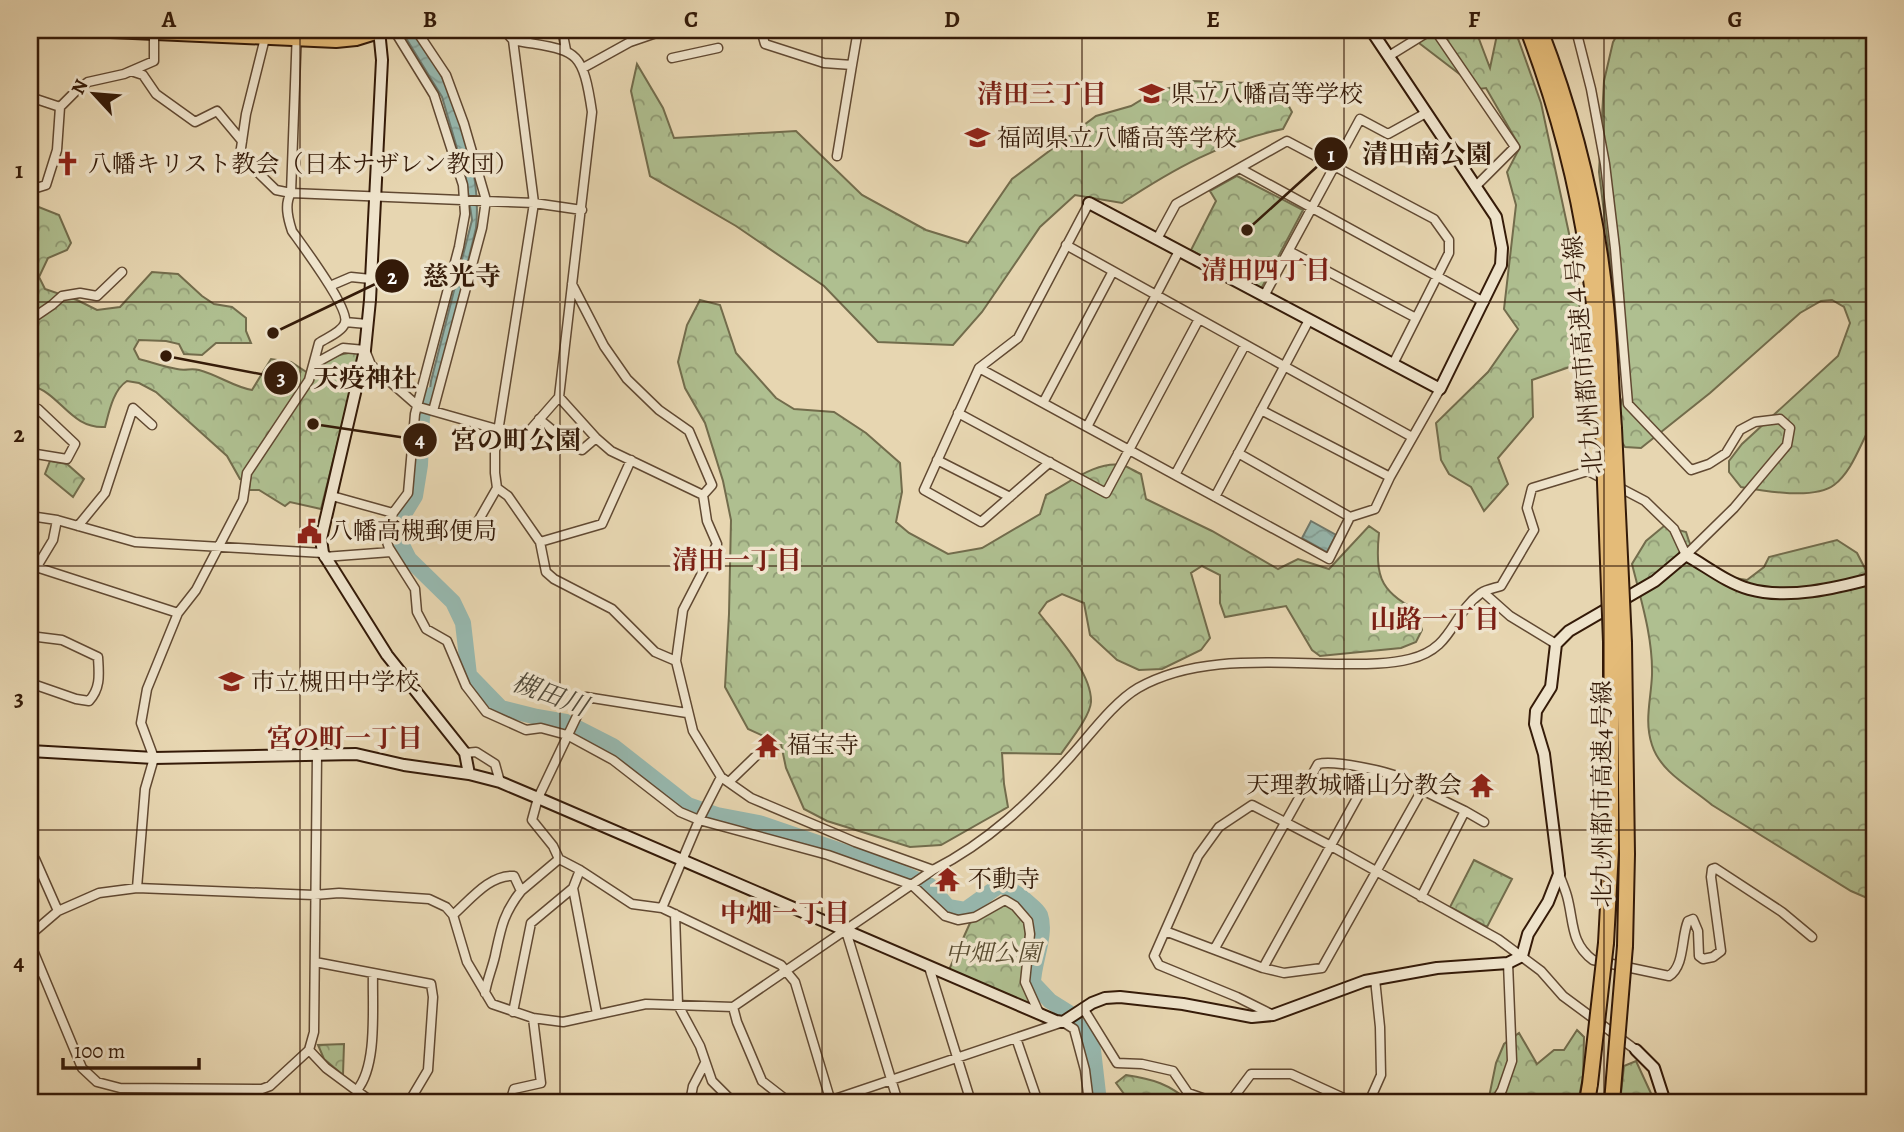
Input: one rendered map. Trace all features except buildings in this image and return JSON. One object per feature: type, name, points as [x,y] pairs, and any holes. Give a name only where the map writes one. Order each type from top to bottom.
[{"type":"highway","name":"北九州都市高速４号線","points":[[1528,30],[1559,121],[1580,209],[1608,429]]},
{"type":"highway","name":"北九州都市高速４号線","points":[[1540,30],[1566,105],[1592,206],[1606,305],[1608,429],[1618,643]]},
{"type":"highway","name":"北九州都市高速4号線","points":[[1587,1102],[1606,943],[1618,643]]},
{"type":"highway","name":"北九州都市高速4号線","points":[[1612,1102],[1625,946],[1628,854],[1618,643]]},
{"type":"main road","points":[[88,30],[265,38],[297,34],[336,41],[356,39],[381,31]]},
{"type":"street","points":[[394,30],[434,95],[466,201],[459,247],[415,414],[408,494],[393,513],[387,542],[415,589],[416,612],[426,629],[447,641],[466,686],[486,712],[526,730],[570,728],[680,812],[828,855],[912,886],[945,916],[958,920],[975,917],[1004,900],[1015,905],[1028,921],[1030,934],[1025,982],[1039,1013]]},
{"type":"street","points":[[416,30],[446,75],[464,124],[483,201],[482,228],[432,411]]},
{"type":"street","points":[[470,537],[497,488],[495,463],[499,430],[534,203],[513,40],[504,30]]},
{"type":"street","points":[[562,30],[566,50]]},
{"type":"street","points":[[583,68],[630,42],[665,30]]},
{"type":"street","points":[[761,30],[765,44],[824,63],[852,65]]},
{"type":"street","points":[[837,156],[858,30]]},
{"type":"street","points":[[979,368],[1329,559],[1350,517],[1375,509],[1440,389],[1501,265],[1502,248],[1496,217],[1371,30]]},
{"type":"street","points":[[1389,56],[1433,30],[1515,147],[1475,187]]},
{"type":"street","points":[[1576,30],[1591,89],[1605,164],[1628,404],[1691,470],[1709,464],[1726,453],[1740,430],[1755,422],[1780,419],[1790,428],[1787,445],[1734,508],[1686,555],[1655,581],[1569,631],[1556,644],[1551,687],[1536,711],[1535,724],[1544,754],[1559,874],[1567,896],[1573,933],[1584,954],[1592,960],[1669,976],[1678,965],[1685,929],[1688,921],[1693,919],[1698,931],[1699,956],[1703,959],[1713,957],[1721,951],[1711,877],[1712,869],[1715,868],[1782,912],[1812,937]]},
{"type":"street","points":[[381,31],[376,197],[365,350],[321,539],[324,555],[387,655],[465,753],[469,774]]},
{"type":"street","points":[[30,190],[46,185],[54,164],[60,107],[88,82],[131,71],[154,61],[154,32]]},
{"type":"street","points":[[137,888],[145,789],[154,758],[141,723],[144,702],[178,613],[196,590],[243,500],[247,473],[309,380],[318,343],[342,327],[346,317],[330,286],[292,231],[286,200],[291,193],[297,34]]},
{"type":"street","points":[[265,38],[246,114],[240,155],[276,190],[291,193],[534,203],[582,210]]},
{"type":"street","points":[[365,350],[371,365],[419,407],[523,437],[559,397],[592,112],[583,68],[576,55],[566,50],[513,40]]},
{"type":"street","points":[[673,58],[718,48]]},
{"type":"street","points":[[131,71],[143,75],[156,94],[195,122],[216,111],[242,141]]},
{"type":"street","points":[[30,97],[60,107]]},
{"type":"street","points":[[1264,296],[1360,119],[1388,134],[1426,113]]},
{"type":"street","points":[[1157,239],[1176,204],[1287,141],[1335,166],[1434,219],[1449,240],[1449,253],[1393,364]]},
{"type":"street","points":[[1241,169],[1483,302]]},
{"type":"street","points":[[1050,462],[981,522],[924,490],[979,368],[1018,338],[1089,203],[1440,389]]},
{"type":"street","points":[[1066,245],[1412,437]]},
{"type":"street","points":[[1087,427],[1179,251]]},
{"type":"street","points":[[1289,251],[1416,318]]},
{"type":"street","points":[[1043,403],[1113,271]]},
{"type":"street","points":[[30,320],[62,296],[80,293],[97,296],[122,272]]},
{"type":"street","points":[[330,286],[351,277],[371,279]]},
{"type":"street","points":[[572,284],[604,346],[628,379],[659,410],[689,431],[712,485],[703,495]]},
{"type":"street","points":[[958,413],[1106,492],[1199,319]]},
{"type":"street","points":[[1215,497],[1309,320]]},
{"type":"street","points":[[345,322],[367,324]]},
{"type":"street","points":[[1175,475],[1245,345]]},
{"type":"street","points":[[314,364],[343,348],[365,350]]},
{"type":"street","points":[[559,397],[611,451],[703,495]]},
{"type":"street","points":[[30,407],[38,409],[75,444],[67,459],[30,453]]},
{"type":"street","points":[[78,526],[105,493],[133,408],[152,425]]},
{"type":"street","points":[[1261,410],[1390,477]]},
{"type":"street","points":[[539,419],[568,443],[582,450],[596,438]]},
{"type":"street","points":[[1238,453],[1350,517]]},
{"type":"street","points":[[540,542],[602,524],[631,460]]},
{"type":"street","points":[[937,460],[1010,497]]},
{"type":"street","points":[[30,935],[58,911],[99,893],[137,888],[314,895],[338,893],[429,900],[446,906],[453,915],[462,951],[492,1004],[513,1012],[563,1022],[646,1004],[733,1007],[930,873],[988,838],[1022,807],[1138,688],[1173,673],[1215,665],[1354,664],[1410,659],[1423,656],[1442,644],[1468,606],[1483,592],[1501,586],[1534,530],[1527,509],[1532,488],[1588,471],[1645,500],[1674,529],[1686,555],[1748,589],[1766,592],[1817,590],[1874,578]]},
{"type":"street","points":[[497,488],[508,496],[540,542],[546,572],[612,610],[655,652],[676,661]]},
{"type":"street","points":[[703,495],[707,521],[717,544],[682,610],[682,631],[676,661],[693,731],[725,780],[751,798],[930,873]]},
{"type":"street","points":[[332,496],[393,513]]},
{"type":"street","points":[[30,516],[57,520],[135,542],[324,555],[391,552]]},
{"type":"street","points":[[30,578],[53,540],[57,520]]},
{"type":"street","points":[[36,567],[178,613]]},
{"type":"street","points":[[1483,592],[1510,616],[1556,644]]},
{"type":"street","points":[[30,635],[62,640],[98,657],[99,668],[97,693],[89,701],[30,683]]},
{"type":"street","points":[[687,713],[586,697],[538,798],[532,820],[553,846],[559,859],[632,904],[662,908],[787,971],[795,982],[829,1102],[1066,1020],[1105,998],[1120,997],[1184,1004],[1252,1017],[1273,1015],[1375,979],[1437,968],[1508,963],[1522,956],[1528,934],[1548,902],[1559,874]]},
{"type":"street","points":[[30,751],[154,758],[356,754],[500,782],[929,967],[1039,1013],[1066,1020],[1074,1029],[1090,1102]]},
{"type":"street","points":[[465,753],[476,752],[495,764],[500,782]]},
{"type":"street","points":[[662,908],[706,806],[725,780],[760,752]]},
{"type":"street","points":[[30,943],[82,1068],[97,1082],[120,1088],[185,1090],[262,1089],[270,1086],[309,1050],[314,1032],[317,755]]},
{"type":"street","points":[[1215,948],[1318,764],[1327,762],[1404,779],[1484,822]]},
{"type":"street","points":[[1263,968],[1372,771]]},
{"type":"street","points":[[1165,931],[1263,968],[1284,972],[1322,968],[1422,790]]},
{"type":"street","points":[[1273,1015],[1159,965],[1154,956],[1198,856],[1219,827],[1252,805],[1498,939],[1522,956],[1541,971],[1563,996],[1636,1049],[1654,1068],[1665,1102]]},
{"type":"street","points":[[1421,897],[1465,811]]},
{"type":"street","points":[[35,859],[58,911]]},
{"type":"street","points":[[485,993],[499,931],[508,907],[521,891],[559,859]]},
{"type":"street","points":[[513,1012],[531,923],[573,888],[580,870]]},
{"type":"street","points":[[453,915],[495,879],[506,875],[514,876],[521,891]]},
{"type":"street","points":[[573,888],[597,1014]]},
{"type":"street","points":[[675,914],[678,1005],[700,1046],[712,1080],[733,1102]]},
{"type":"street","points":[[846,931],[898,1102]]},
{"type":"street","points":[[315,961],[431,984],[433,997],[428,1070],[408,1102]]},
{"type":"street","points":[[1495,1102],[1512,1061],[1508,963]]},
{"type":"street","points":[[929,967],[971,1102]]},
{"type":"street","points":[[30,978],[41,970]]},
{"type":"street","points":[[357,1090],[364,1082],[371,1042],[373,973]]},
{"type":"street","points":[[1369,1102],[1381,1075],[1375,979]]},
{"type":"street","points":[[733,1007],[762,1081],[789,1102]]},
{"type":"street","points":[[1081,1010],[1117,1063],[1142,1064],[1173,1071],[1188,1093],[1214,1102]]},
{"type":"street","points":[[510,1102],[514,1089],[541,1083],[533,1018]]},
{"type":"street","points":[[30,1020],[32,1048]]},
{"type":"street","points":[[1016,1038],[1038,1102]]},
{"type":"street","points":[[309,1050],[326,1068],[372,1102]]},
{"type":"street","points":[[690,1102],[693,1086],[705,1063]]},
{"type":"street","points":[[1230,1102],[1251,1074],[1275,1072],[1291,1074],[1352,1102]]},
{"type":"street","points":[[184,1102],[185,1090]]},
{"type":"green space","points":[[1402,30],[1468,30],[1479,39],[1490,68],[1498,30],[1515,30],[1541,103],[1576,266],[1584,362],[1532,380],[1533,417],[1498,458],[1508,484],[1484,511],[1471,487],[1449,474],[1441,460],[1436,423],[1488,372],[1518,329],[1504,309],[1516,205],[1507,172],[1520,147],[1486,88],[1479,89]]},
{"type":"green space","points":[[1620,30],[1874,30],[1874,425],[1869,429],[1840,480],[1825,490],[1789,493],[1741,487],[1729,472],[1729,461],[1742,444],[1838,356],[1850,323],[1844,307],[1832,300],[1821,301],[1800,313],[1710,393],[1641,448],[1625,447],[1621,440],[1618,419],[1626,391],[1599,172],[1604,81],[1613,42]]},
{"type":"green space","points":[[637,64],[663,108],[674,138],[796,131],[862,195],[926,230],[968,243],[1012,179],[1096,116],[1131,106],[1151,94],[1191,81],[1277,84],[1292,112],[1283,129],[1240,141],[1199,158],[1122,203],[1075,195],[1040,227],[982,312],[953,345],[878,342],[824,286],[736,226],[650,176],[631,91]]},
{"type":"green space","points":[[1237,176],[1303,210],[1261,289],[1191,250],[1216,201],[1210,191]]},
{"type":"green space","points":[[30,179],[33,179],[31,204],[59,215],[71,243],[67,250],[48,258],[39,277],[45,289],[97,310],[120,307],[152,272],[178,274],[214,304],[232,307],[246,318],[246,331],[251,343],[216,343],[202,355],[184,354],[179,344],[139,340],[134,349],[139,359],[180,370],[199,370],[252,390],[271,359],[291,362],[314,377],[321,366],[332,358],[360,353],[321,509],[290,502],[285,506],[259,490],[249,490],[250,481],[240,479],[227,456],[156,392],[139,383],[127,381],[118,390],[105,427],[93,426],[74,417],[50,395],[30,385]]},
{"type":"green space","points":[[700,300],[720,305],[736,353],[776,398],[794,409],[834,412],[866,433],[900,463],[902,492],[896,522],[909,533],[948,554],[982,548],[1040,514],[1046,495],[1084,473],[1115,464],[1141,474],[1146,499],[1212,531],[1278,569],[1298,559],[1329,569],[1369,526],[1379,533],[1379,569],[1386,587],[1393,595],[1415,609],[1422,630],[1416,642],[1401,648],[1320,656],[1312,650],[1286,606],[1225,617],[1220,603],[1220,575],[1202,566],[1191,573],[1210,638],[1201,650],[1162,669],[1139,670],[1117,660],[1090,635],[1084,603],[1062,594],[1047,602],[1039,613],[1080,667],[1090,691],[1090,708],[1061,754],[1002,753],[1008,807],[941,845],[910,847],[827,821],[804,809],[786,768],[781,744],[748,729],[725,687],[731,520],[723,481],[705,423],[685,388],[678,362],[687,325]]},
{"type":"green space","points":[[50,461],[67,464],[84,479],[73,497],[45,474]]},
{"type":"green space","points":[[1664,526],[1686,532],[1695,555],[1706,568],[1747,580],[1764,567],[1769,557],[1837,540],[1857,553],[1874,586],[1874,901],[1851,891],[1712,805],[1669,772],[1656,755],[1648,727],[1651,647],[1632,564],[1646,541]]},
{"type":"green space","points":[[1474,860],[1512,879],[1487,927],[1450,907]]},
{"type":"green space","name":"中畑公園","points":[[1004,904],[1015,909],[1025,923],[1023,971],[1033,1003],[1031,1007],[948,972],[970,923]]},
{"type":"green space","points":[[1577,1030],[1584,1037],[1583,1077],[1578,1102],[1488,1102],[1496,1063],[1504,1044],[1519,1033],[1537,1064],[1554,1050],[1564,1050]]},
{"type":"green space","points":[[344,1044],[343,1075],[324,1059],[318,1045]]},
{"type":"green space","points":[[1636,1061],[1655,1102],[1620,1102],[1624,1066]]},
{"type":"green space","points":[[1126,1075],[1160,1083],[1190,1102],[1130,1102],[1116,1083]]},
{"type":"water","points":[[401,30],[412,30],[443,79],[465,137],[476,192],[476,228],[436,395],[428,405],[431,381],[472,220],[466,179],[442,97]]},
{"type":"water","points":[[1311,521],[1336,535],[1327,552],[1302,538]]},
{"type":"waterway","name":"槻田川","points":[[431,395],[422,416],[420,465],[415,496],[404,514],[397,535],[409,559],[453,602],[463,623],[469,675],[501,708],[566,722],[613,746],[688,805],[717,815],[759,823],[891,868],[929,885],[948,907],[965,910],[1000,885],[1016,893],[1037,911],[1042,923],[1033,983],[1050,1001],[1082,1021],[1093,1050],[1099,1102]]},
{"type":"place","name":"県立八幡高等学校","points":[[1151,94]]},
{"type":"place","name":"福岡県立八幡高等学校","points":[[977,138]]},
{"type":"place","name":"八幡キリスト教会（日本ナザレン教団）","points":[[68,164]]},
{"type":"place","name":"清田南公園","points":[[1247,230]]},
{"type":"place","name":"慈光寺","points":[[273,333]]},
{"type":"place","name":"天疫神社","points":[[166,356]]},
{"type":"place","name":"宮の町公園","points":[[313,424]]},
{"type":"place","name":"八幡高槻郵便局","points":[[309,531]]},
{"type":"place","name":"市立槻田中学校","points":[[231,682]]},
{"type":"place","name":"福宝寺","points":[[767,745]]},
{"type":"place","name":"天理教城幡山分教会","points":[[1482,785]]},
{"type":"place","name":"不動寺","points":[[948,879]]},
{"type":"district","name":"清田三丁目","points":[[1042,94]]},
{"type":"district","name":"清田四丁目","points":[[1266,270]]},
{"type":"district","name":"清田一丁目","points":[[737,560]]},
{"type":"district","name":"山路一丁目","points":[[1435,619]]},
{"type":"district","name":"宮の町一丁目","points":[[345,738]]},
{"type":"district","name":"中畑一丁目","points":[[785,913]]}]
